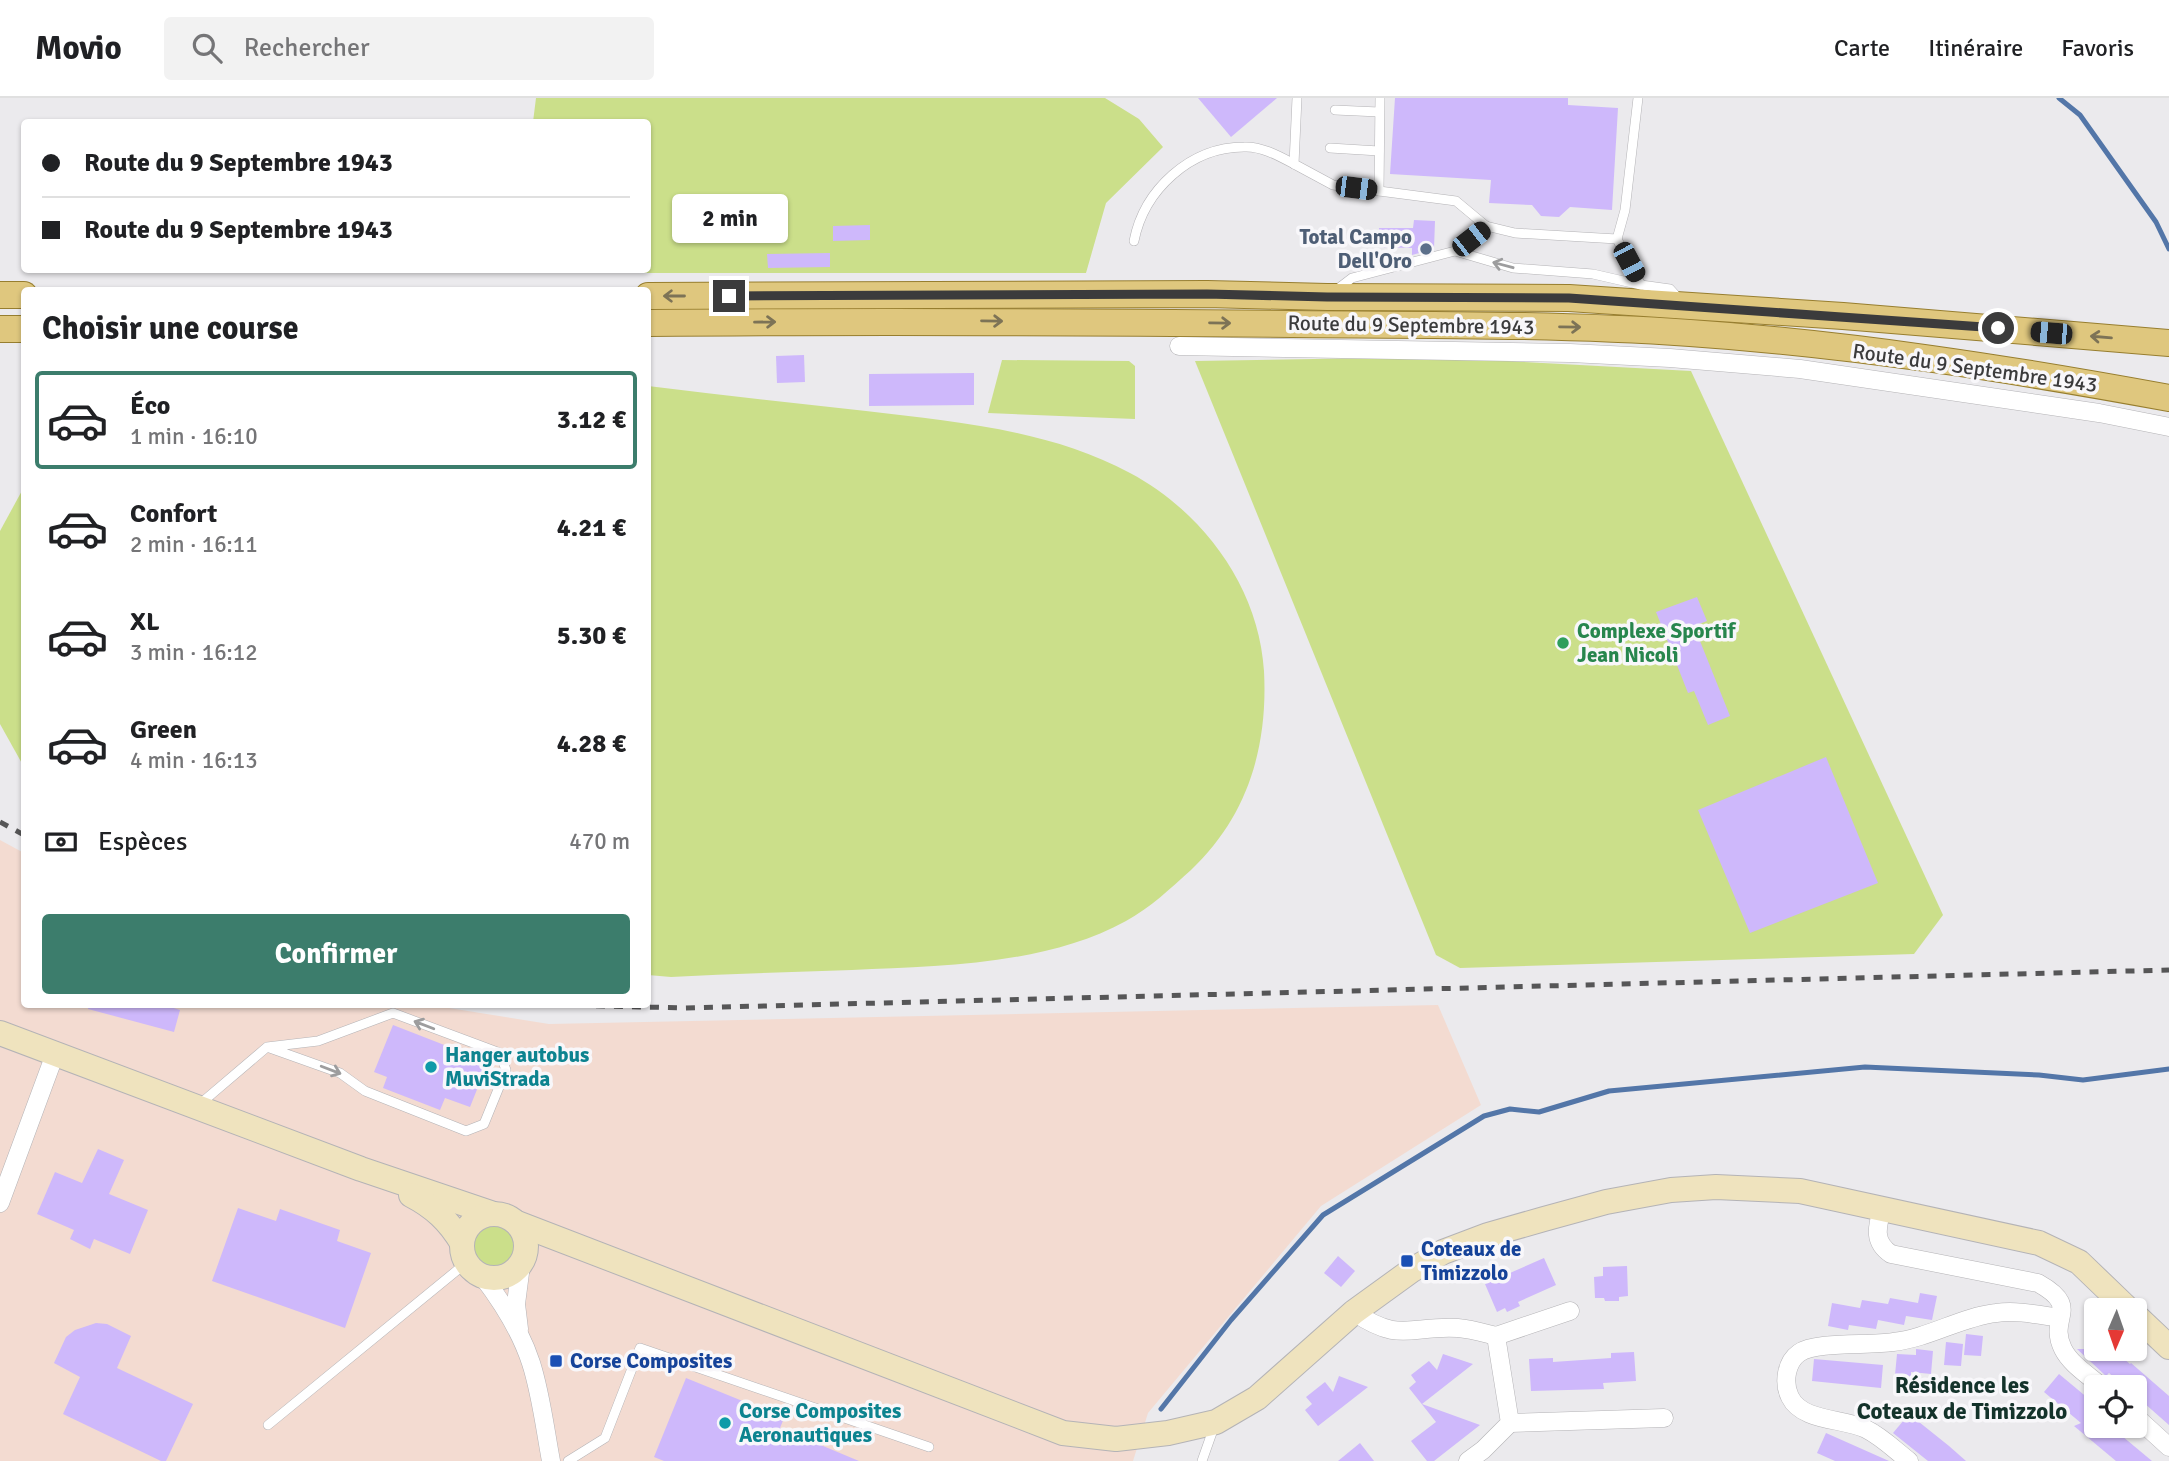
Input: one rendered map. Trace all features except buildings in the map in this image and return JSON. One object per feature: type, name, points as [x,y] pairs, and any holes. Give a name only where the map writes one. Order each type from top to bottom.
[{"type":"main road","name":"Route du 9 Septembre 1943","points":[[651,296],[1207,294],[1569,298],[2169,344]]},
{"type":"main road","points":[[0,295],[21,295]]},
{"type":"main road","name":"Route du 9 Septembre 1943","points":[[651,323],[919,321],[1587,327],[1798,343],[2006,371],[2169,398]]},
{"type":"main road","points":[[0,329],[21,329]]},
{"type":"main road","points":[[0,1033],[361,1169],[491,1213],[506,1215],[517,1223],[588,1251],[1063,1433],[1116,1439],[1168,1433],[1216,1422],[1256,1398],[1354,1312],[1412,1270],[1443,1252],[1488,1235],[1606,1202],[1671,1190],[1716,1187],[1800,1191],[2039,1243],[2079,1262],[2116,1298]]},
{"type":"main road","points":[[361,1169],[427,1203],[450,1224],[470,1261],[493,1278],[507,1276],[521,1265],[552,1249],[588,1251]]},
{"type":"main road","points":[[470,1261],[464,1232],[477,1217],[491,1213]]},
{"type":"main road","points":[[517,1223],[524,1234],[527,1247],[521,1265]]},
{"type":"main road","points":[[2147,1326],[2169,1347]]},
{"type":"street","points":[[1179,346],[1570,353],[1683,359],[1800,369],[2099,413],[2169,427]]},
{"type":"street","points":[[0,1203],[55,1054]]},
{"type":"street","points":[[1882,1209],[1877,1230],[1878,1240],[1891,1254],[2038,1283],[2055,1292],[2061,1300],[2061,1344],[2064,1352],[2089,1375]]},
{"type":"street","points":[[470,1261],[497,1296],[520,1336],[532,1364],[551,1461]]},
{"type":"street","points":[[520,1336],[516,1304],[521,1265]]},
{"type":"street","points":[[1354,1312],[1391,1331],[1457,1328],[1496,1336],[1570,1311]]},
{"type":"street","points":[[1909,1461],[1883,1439],[1864,1428],[1810,1413],[1793,1403],[1788,1395],[1787,1374],[1795,1355],[1811,1348],[1895,1342],[1995,1313],[2014,1312],[2060,1318]]},
{"type":"street","points":[[1496,1336],[1510,1423]]},
{"type":"street","points":[[1468,1461],[1510,1423],[1664,1418]]},
{"type":"street","points":[[2147,1427],[2169,1447]]},
{"type":"lane","points":[[1294,164],[1297,98]]},
{"type":"lane","points":[[1379,191],[1380,98]]},
{"type":"lane","points":[[1638,98],[1625,210],[1617,239],[1641,285]]},
{"type":"lane","points":[[1335,110],[1380,112]]},
{"type":"lane","points":[[1133,241],[1137,222],[1148,201],[1167,179],[1190,162],[1221,149],[1246,146],[1272,153],[1333,185],[1456,201],[1486,226],[1515,233],[1617,239]]},
{"type":"lane","points":[[1331,148],[1379,151]]},
{"type":"lane","points":[[1327,297],[1352,278],[1455,251],[1486,226]]},
{"type":"lane","points":[[1455,251],[1513,268],[1593,274],[1670,289],[1684,305]]},
{"type":"lane","points":[[196,1107],[267,1047],[318,1041],[393,1013],[500,1053],[506,1070],[484,1124],[466,1131],[365,1091],[340,1073],[267,1047]]},
{"type":"lane","points":[[268,1424],[470,1261]]},
{"type":"lane","points":[[568,1461],[605,1438],[640,1348],[929,1447]]},
{"type":"lane","points":[[1202,1461],[1216,1422]]},
{"type":"shaded area","points":[[0,840],[21,851],[21,1008],[449,1008],[549,1024],[1438,1005],[1481,1105],[1321,1206],[1148,1413],[1133,1461],[0,1461]]},
{"type":"green space","points":[[536,98],[1105,98],[1139,119],[1163,147],[1106,203],[1086,273],[651,273],[651,119],[533,119]]},
{"type":"green space","name":"Complexe Sportif Jean Nicoli","points":[[1432,357],[1691,371],[1943,915],[1914,954],[1460,968],[1436,955],[1195,361]]},
{"type":"green space","points":[[1002,360],[1129,361],[1135,366],[1135,419],[988,413]]},
{"type":"green space","points":[[651,386],[934,419],[1034,437],[1099,458],[1130,473],[1181,508],[1203,530],[1238,581],[1260,640],[1264,671],[1262,727],[1250,779],[1227,827],[1211,849],[1168,891],[1126,921],[1095,936],[1028,955],[921,967],[671,977],[651,975]]},
{"type":"green space","points":[[21,492],[21,762],[0,724],[0,531]]},
{"type":"green space","points":[[496,1221],[515,1228],[522,1247],[515,1266],[496,1273],[477,1266],[470,1247],[477,1228]]},
{"type":"waterway","points":[[2059,98],[2080,115],[2156,222],[2169,249]]},
{"type":"waterway","points":[[1161,1409],[1231,1320],[1323,1215],[1484,1116],[1510,1109],[1539,1112],[1609,1091],[1865,1067],[2039,1075],[2083,1080],[2169,1069]]},
{"type":"railway","points":[[0,822],[21,833]]},
{"type":"railway","points":[[651,1007],[2169,970]]},
{"type":"place","name":"Total Campo Dell'Oro","points":[[1426,249]]},
{"type":"place","name":"Complexe Sportif Jean Nicoli","points":[[1563,643]]},
{"type":"place","name":"Hanger autobus MuviStrada","points":[[431,1067]]},
{"type":"place","name":"Coteaux de Timizzolo","points":[[1407,1261]]},
{"type":"place","name":"Corse Composites","points":[[556,1361]]},
{"type":"place","name":"Corse Composites Aeronautiques","points":[[725,1423]]},
{"type":"district","name":"Résidence les Coteaux de Timizzolo","points":[[1962,1398]]},
{"type":"route","points":[[729,296],[1207,294],[1569,298],[1998,328]]}]
